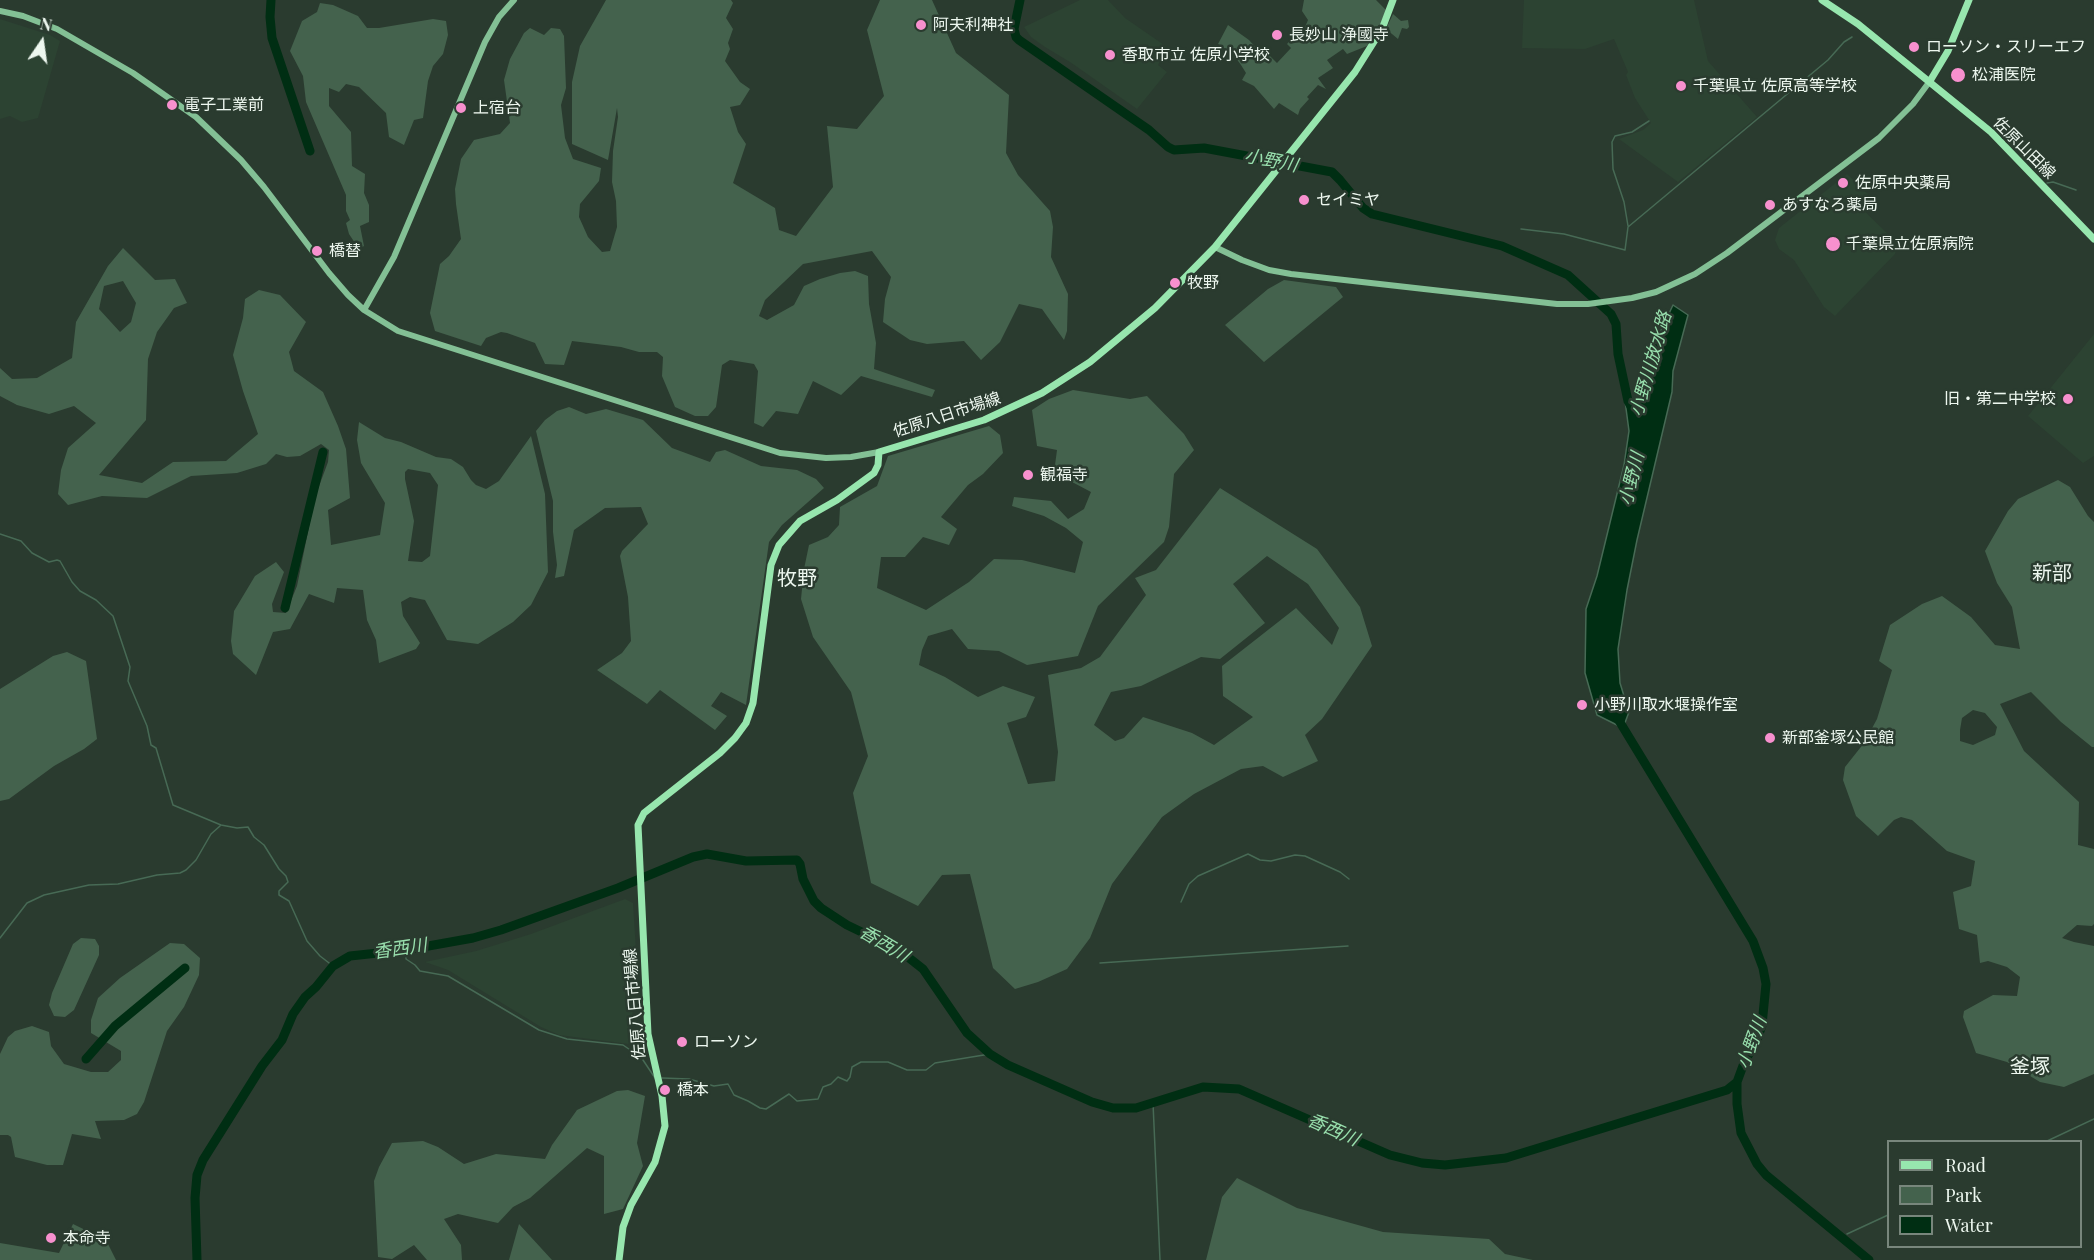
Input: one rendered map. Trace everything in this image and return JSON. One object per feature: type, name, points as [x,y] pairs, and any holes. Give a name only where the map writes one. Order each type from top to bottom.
[{"type":"main road","name":"佐原八日市場線","points":[[619,1260],[623,1227],[631,1205],[655,1162],[665,1126],[662,1096],[648,1034],[638,825],[644,813],[720,753],[746,723],[753,703],[771,565],[779,545],[800,521],[837,500],[874,473],[878,465],[879,452],[984,420],[1042,393],[1090,362],[1149,313],[1215,247],[1355,72],[1382,28],[1393,0]]},
{"type":"main road","name":"佐原山田線","points":[[1822,0],[1858,24],[1991,132],[2094,239]]},
{"type":"main road","points":[[1930,81],[1948,51],[1969,0]]},
{"type":"street","points":[[364,310],[394,257],[485,42],[500,17],[514,0]]},
{"type":"street","points":[[0,11],[22,16],[57,29],[133,73],[196,117],[241,160],[329,273],[364,310],[398,331],[766,449],[826,459],[879,452]]},
{"type":"street","points":[[1215,247],[1242,260],[1280,273],[1545,303],[1611,302],[1656,292],[1708,266],[1879,138],[1913,104],[1930,81]]},
{"type":"shaded area","name":"香取市立 佐原小学校","points":[[1080,0],[1108,0],[1125,18],[1167,47],[1158,65],[1167,72],[1137,109],[1031,37],[1024,27]]},
{"type":"shaded area","name":"千葉県立 佐原高等学校","points":[[1524,0],[1694,0],[1708,61],[1757,117],[1678,182],[1619,139],[1643,130],[1651,123],[1635,98],[1626,75],[1628,72],[1614,39],[1585,49],[1522,48]]},
{"type":"shaded area","points":[[0,19],[50,35],[60,41],[38,118],[22,122],[10,116],[0,119]]},
{"type":"shaded area","name":"千葉県立佐原病院","points":[[1847,174],[1869,195],[1858,205],[1888,234],[1884,238],[1896,249],[1895,254],[1835,316],[1824,307],[1794,260],[1779,249],[1775,240],[1779,228]]},
{"type":"shaded area","name":"旧・第二中学校","points":[[2094,334],[2094,456],[2083,463],[2028,416]]},
{"type":"shaded area","points":[[625,899],[633,903],[639,1000],[633,1008],[629,1044],[559,1035],[541,1027],[448,970],[425,962],[476,951],[531,934]]},
{"type":"green space","points":[[606,0],[731,0],[733,3],[726,18],[733,29],[728,43],[730,49],[725,61],[740,82],[750,89],[740,105],[730,107],[738,132],[746,144],[733,183],[775,208],[779,230],[796,236],[833,187],[827,126],[857,129],[884,96],[867,30],[880,0],[932,0],[956,53],[1009,95],[1006,153],[1018,175],[1050,211],[1053,227],[1051,257],[1068,294],[1067,331],[1064,340],[1042,309],[1019,304],[1000,342],[981,360],[964,341],[927,344],[910,340],[883,322],[885,299],[891,277],[872,251],[803,264],[765,300],[759,316],[767,320],[794,305],[804,286],[820,279],[855,271],[868,276],[869,304],[876,343],[874,369],[935,390],[932,397],[861,376],[841,395],[813,381],[798,414],[776,411],[763,427],[754,423],[758,371],[754,364],[730,360],[722,365],[716,407],[708,416],[695,416],[675,407],[662,376],[663,357],[657,352],[639,352],[621,347],[572,341],[564,365],[545,364],[535,343],[507,333],[501,332],[486,338],[481,346],[435,331],[430,313],[440,264],[461,239],[455,189],[461,159],[474,140],[500,134],[510,123],[504,80],[510,59],[524,33],[530,28],[544,35],[551,28],[560,29],[564,36],[566,88],[561,105],[565,138],[573,159],[601,168],[599,181],[580,204],[579,217],[588,237],[602,252],[610,251],[617,227],[616,201],[612,182],[617,108],[608,160],[572,144],[572,82],[580,46]]},
{"type":"green space","points":[[1304,0],[1376,0],[1386,10],[1367,46],[1347,54],[1343,49],[1327,60],[1333,68],[1318,78],[1326,89],[1318,85],[1307,97],[1309,99],[1298,115],[1279,103],[1274,109],[1254,86],[1242,80],[1246,73],[1241,65],[1233,54],[1218,44],[1228,25],[1249,40],[1260,52],[1263,49],[1277,63],[1291,48],[1287,44],[1295,35],[1301,40],[1304,35],[1308,20],[1302,11]]},
{"type":"green space","points":[[320,3],[333,5],[358,16],[367,28],[433,19],[446,21],[448,35],[443,54],[433,66],[428,81],[423,118],[414,120],[404,145],[389,137],[386,113],[359,87],[346,84],[339,92],[329,88],[329,106],[351,132],[352,166],[365,174],[364,193],[369,205],[369,222],[360,226],[364,246],[359,249],[349,234],[346,223],[350,220],[346,211],[346,195],[306,102],[303,76],[290,51],[302,21],[317,12]]},
{"type":"green space","points":[[1393,14],[1401,21],[1408,20],[1409,27],[1402,28],[1398,39],[1386,29]]},
{"type":"green space","points":[[123,248],[155,280],[175,279],[187,303],[174,308],[157,332],[148,359],[146,420],[99,475],[142,483],[173,462],[226,461],[258,434],[233,355],[243,318],[245,299],[259,290],[280,295],[306,322],[289,352],[294,371],[323,392],[346,449],[350,498],[328,510],[331,545],[380,535],[385,503],[361,463],[357,440],[359,422],[385,438],[401,442],[436,457],[451,459],[463,467],[476,485],[486,489],[499,481],[531,436],[545,494],[548,572],[531,605],[513,622],[478,644],[447,640],[425,600],[410,597],[401,602],[403,616],[420,643],[416,649],[379,663],[376,640],[367,620],[363,590],[337,588],[334,603],[309,594],[290,629],[273,632],[256,675],[233,654],[231,641],[234,611],[255,576],[276,562],[284,572],[272,604],[273,612],[286,613],[297,586],[315,497],[328,462],[329,450],[321,444],[300,456],[287,457],[276,454],[266,464],[237,473],[191,476],[147,498],[102,496],[68,505],[58,494],[61,470],[68,448],[96,423],[74,406],[49,414],[17,405],[0,396],[0,368],[12,379],[37,378],[72,358],[76,322],[108,266]],"holes":[[[123,281],[136,303],[131,322],[120,332],[99,309],[104,286]],[[408,469],[430,473],[438,485],[430,556],[422,562],[408,561],[414,521],[405,479],[405,472]]]},
{"type":"green space","points":[[1284,280],[1336,287],[1343,297],[1264,362],[1225,325],[1268,289]]},
{"type":"green space","points":[[1073,390],[1130,399],[1147,396],[1184,434],[1194,450],[1174,474],[1169,527],[1164,542],[1098,606],[1078,656],[1027,665],[999,651],[968,649],[952,629],[928,636],[919,665],[945,677],[978,697],[1003,686],[1035,697],[1026,717],[1007,723],[1028,784],[1055,781],[1058,752],[1048,675],[1081,668],[1100,657],[1146,595],[1135,578],[1156,570],[1220,488],[1317,549],[1360,607],[1372,646],[1322,719],[1305,735],[1318,761],[1283,777],[1263,766],[1241,769],[1194,794],[1162,817],[1112,884],[1090,938],[1067,969],[1015,989],[993,968],[970,874],[942,875],[918,906],[871,883],[853,793],[868,756],[851,692],[813,637],[801,599],[809,545],[828,537],[839,525],[840,507],[877,486],[888,456],[989,426],[1000,435],[1003,453],[983,474],[968,485],[941,517],[957,529],[949,545],[923,537],[905,557],[881,557],[877,588],[926,610],[969,582],[994,559],[1022,560],[1075,573],[1083,542],[1066,528],[1044,516],[1012,506],[1014,497],[1051,501],[1068,519],[1084,509],[1091,492],[1074,483],[1053,480],[1057,450],[1037,446],[1032,410],[1049,399]],"holes":[[[1267,556],[1308,584],[1339,628],[1332,645],[1296,608],[1222,666],[1223,696],[1253,717],[1214,745],[1192,733],[1143,717],[1124,738],[1115,741],[1094,725],[1111,692],[1141,686],[1201,657],[1220,659],[1265,623],[1233,584]]]},
{"type":"green space","points":[[569,407],[586,414],[606,409],[643,420],[672,448],[710,462],[716,452],[725,450],[761,466],[797,470],[816,479],[824,488],[782,525],[769,542],[746,705],[721,692],[711,706],[727,716],[715,730],[660,690],[647,704],[597,670],[622,653],[631,641],[628,597],[620,556],[648,524],[641,507],[605,508],[574,530],[564,576],[555,578],[557,565],[553,532],[553,501],[536,431],[557,411]]},
{"type":"green space","points":[[2058,480],[2070,487],[2094,522],[2094,747],[2061,722],[2031,692],[2000,704],[2024,751],[2079,802],[2078,845],[2094,849],[2094,924],[2092,926],[2077,925],[2062,938],[2094,946],[2094,1074],[2064,1087],[2040,1082],[2007,1062],[1976,1053],[1963,1017],[1964,1011],[1993,995],[2017,996],[2020,977],[2007,967],[1988,961],[1980,963],[1977,935],[1959,929],[1953,892],[1971,886],[1975,861],[1947,851],[1912,820],[1901,817],[1894,820],[1878,836],[1856,816],[1843,780],[1845,767],[1864,743],[1877,719],[1892,670],[1879,661],[1890,625],[1922,604],[1942,596],[1971,617],[1995,645],[2020,649],[2012,607],[1997,583],[1985,551],[2008,511],[2018,499]],"holes":[[[1973,710],[1985,713],[1997,727],[1995,735],[1973,745],[1960,741],[1962,718]]]},
{"type":"green space","points":[[67,652],[86,661],[97,739],[54,766],[9,799],[0,801],[0,689],[53,656]]},
{"type":"green space","points":[[81,938],[95,939],[99,946],[99,955],[74,1010],[65,1017],[54,1016],[49,1005],[52,993],[73,944]]},
{"type":"green space","points":[[170,943],[184,944],[200,958],[199,975],[184,1007],[167,1031],[144,1102],[137,1114],[124,1120],[95,1121],[101,1139],[72,1134],[63,1165],[47,1165],[15,1157],[11,1137],[0,1135],[0,1054],[8,1037],[15,1031],[32,1026],[49,1032],[51,1046],[64,1064],[91,1072],[108,1072],[121,1060],[121,1051],[91,1033],[91,1020],[98,998],[120,978]]},
{"type":"green space","points":[[628,1090],[645,1096],[637,1143],[643,1166],[623,1209],[604,1214],[604,1156],[587,1148],[530,1198],[513,1207],[498,1223],[458,1214],[444,1219],[461,1245],[462,1260],[427,1260],[414,1245],[392,1259],[378,1257],[374,1181],[392,1143],[423,1141],[438,1147],[464,1164],[496,1154],[545,1159],[577,1110],[617,1091]]},
{"type":"green space","points":[[1237,1178],[1297,1208],[1383,1232],[1489,1239],[1505,1254],[1533,1260],[1206,1260],[1222,1197]]},
{"type":"green space","points":[[73,1224],[106,1240],[116,1260],[0,1260],[0,1243],[59,1253]]},
{"type":"green space","points":[[519,1224],[552,1260],[509,1260]]},
{"type":"water","name":"小野川放水路","points":[[1673,305],[1688,315],[1673,371],[1672,392],[1627,590],[1618,649],[1620,683],[1629,712],[1623,728],[1597,715],[1585,673],[1586,609],[1597,576],[1624,465],[1629,431],[1625,401],[1635,400],[1644,381],[1648,358]]},
{"type":"waterway","points":[[271,0],[272,38],[310,151]]},
{"type":"waterway","name":"小野川","points":[[1020,0],[1014,29],[1019,40],[1149,130],[1168,147],[1174,150],[1204,148],[1332,172],[1363,208],[1372,214],[1502,246],[1568,275],[1611,314],[1616,324],[1618,354],[1628,401],[1633,410]]},
{"type":"waterway","points":[[1521,229],[1564,234],[1625,250],[1628,227],[1828,60],[1844,42],[1852,37]]},
{"type":"waterway","points":[[1628,226],[1624,202],[1613,169],[1612,142],[1615,136],[1632,132],[1649,121]]},
{"type":"waterway","points":[[2047,183],[2053,182],[2076,190]]},
{"type":"waterway","points":[[285,608],[323,452]]},
{"type":"waterway","points":[[0,534],[21,541],[32,553],[49,562],[60,561],[80,591],[96,600],[113,616],[130,667],[128,681],[147,726],[151,745],[156,748],[173,805],[221,825],[237,828],[248,827],[286,876],[288,882],[279,891],[279,895],[289,901],[307,941],[320,956],[333,966]]},
{"type":"waterway","name":"小野川","points":[[1618,719],[1753,941],[1763,968],[1766,984],[1762,1025],[1737,1082],[1741,1133],[1757,1164],[1766,1175],[1869,1260]]},
{"type":"waterway","points":[[0,938],[27,903],[44,895],[89,885],[118,884],[186,870],[196,860],[211,834],[220,826]]},
{"type":"waterway","name":"香西川","points":[[197,1260],[195,1198],[197,1175],[203,1160],[262,1066],[282,1040],[293,1014],[333,966],[350,956],[406,950],[473,938],[501,930],[618,888],[693,857],[707,854],[746,861],[797,860],[814,901],[847,925],[899,950],[923,969],[967,1033],[990,1054],[1008,1065],[1092,1102],[1113,1108],[1136,1108],[1203,1087],[1239,1089],[1390,1155],[1422,1163],[1445,1165],[1506,1158],[1727,1090],[1737,1082]]},
{"type":"waterway","points":[[1181,902],[1189,884],[1198,876],[1248,854],[1260,860],[1271,861],[1295,855],[1305,856],[1340,872],[1349,879]]},
{"type":"waterway","points":[[1100,963],[1348,946]]},
{"type":"waterway","points":[[406,950],[406,959],[420,971],[448,976],[539,1030],[567,1039],[623,1045],[639,1056]]},
{"type":"waterway","points":[[86,1059],[115,1026],[185,968]]},
{"type":"waterway","points":[[662,1078],[689,1079],[714,1086],[728,1084],[734,1095],[766,1109],[789,1094],[797,1101],[818,1099],[823,1087],[831,1084],[838,1077],[847,1081],[852,1067],[861,1062],[888,1062],[907,1070],[926,1070],[935,1063],[990,1054]]},
{"type":"waterway","points":[[643,1060],[655,1078]]},
{"type":"waterway","points":[[1153,1103],[1160,1260]]},
{"type":"waterway","points":[[2049,1140],[2094,1119]]},
{"type":"waterway","points":[[1847,1234],[1887,1215]]},
{"type":"place","name":"阿夫利神社","points":[[921,25]]},
{"type":"place","name":"長妙山 浄國寺","points":[[1277,35]]},
{"type":"place","name":"ローソン・スリーエフ","points":[[1914,47]]},
{"type":"place","name":"香取市立 佐原小学校","points":[[1110,55]]},
{"type":"place","name":"松浦医院","points":[[1958,75]]},
{"type":"place","name":"千葉県立 佐原高等学校","points":[[1681,86]]},
{"type":"place","name":"電子工業前","points":[[172,105]]},
{"type":"place","name":"上宿台","points":[[461,108]]},
{"type":"place","name":"佐原中央薬局","points":[[1843,183]]},
{"type":"place","name":"セイミヤ","points":[[1304,200]]},
{"type":"place","name":"あすなろ薬局","points":[[1770,205]]},
{"type":"place","name":"千葉県立佐原病院","points":[[1833,244]]},
{"type":"place","name":"橋替","points":[[317,251]]},
{"type":"place","name":"牧野","points":[[1175,283]]},
{"type":"place","name":"旧・第二中学校","points":[[2068,399]]},
{"type":"place","name":"観福寺","points":[[1028,475]]},
{"type":"place","name":"小野川取水堰操作室","points":[[1582,705]]},
{"type":"place","name":"新部釜塚公民館","points":[[1770,738]]},
{"type":"place","name":"ローソン","points":[[682,1042]]},
{"type":"place","name":"橋本","points":[[665,1090]]},
{"type":"place","name":"本命寺","points":[[51,1238]]},
{"type":"district","name":"新部","points":[[2052,574]]},
{"type":"district","name":"牧野","points":[[797,579]]},
{"type":"district","name":"釜塚","points":[[2030,1067]]}]
